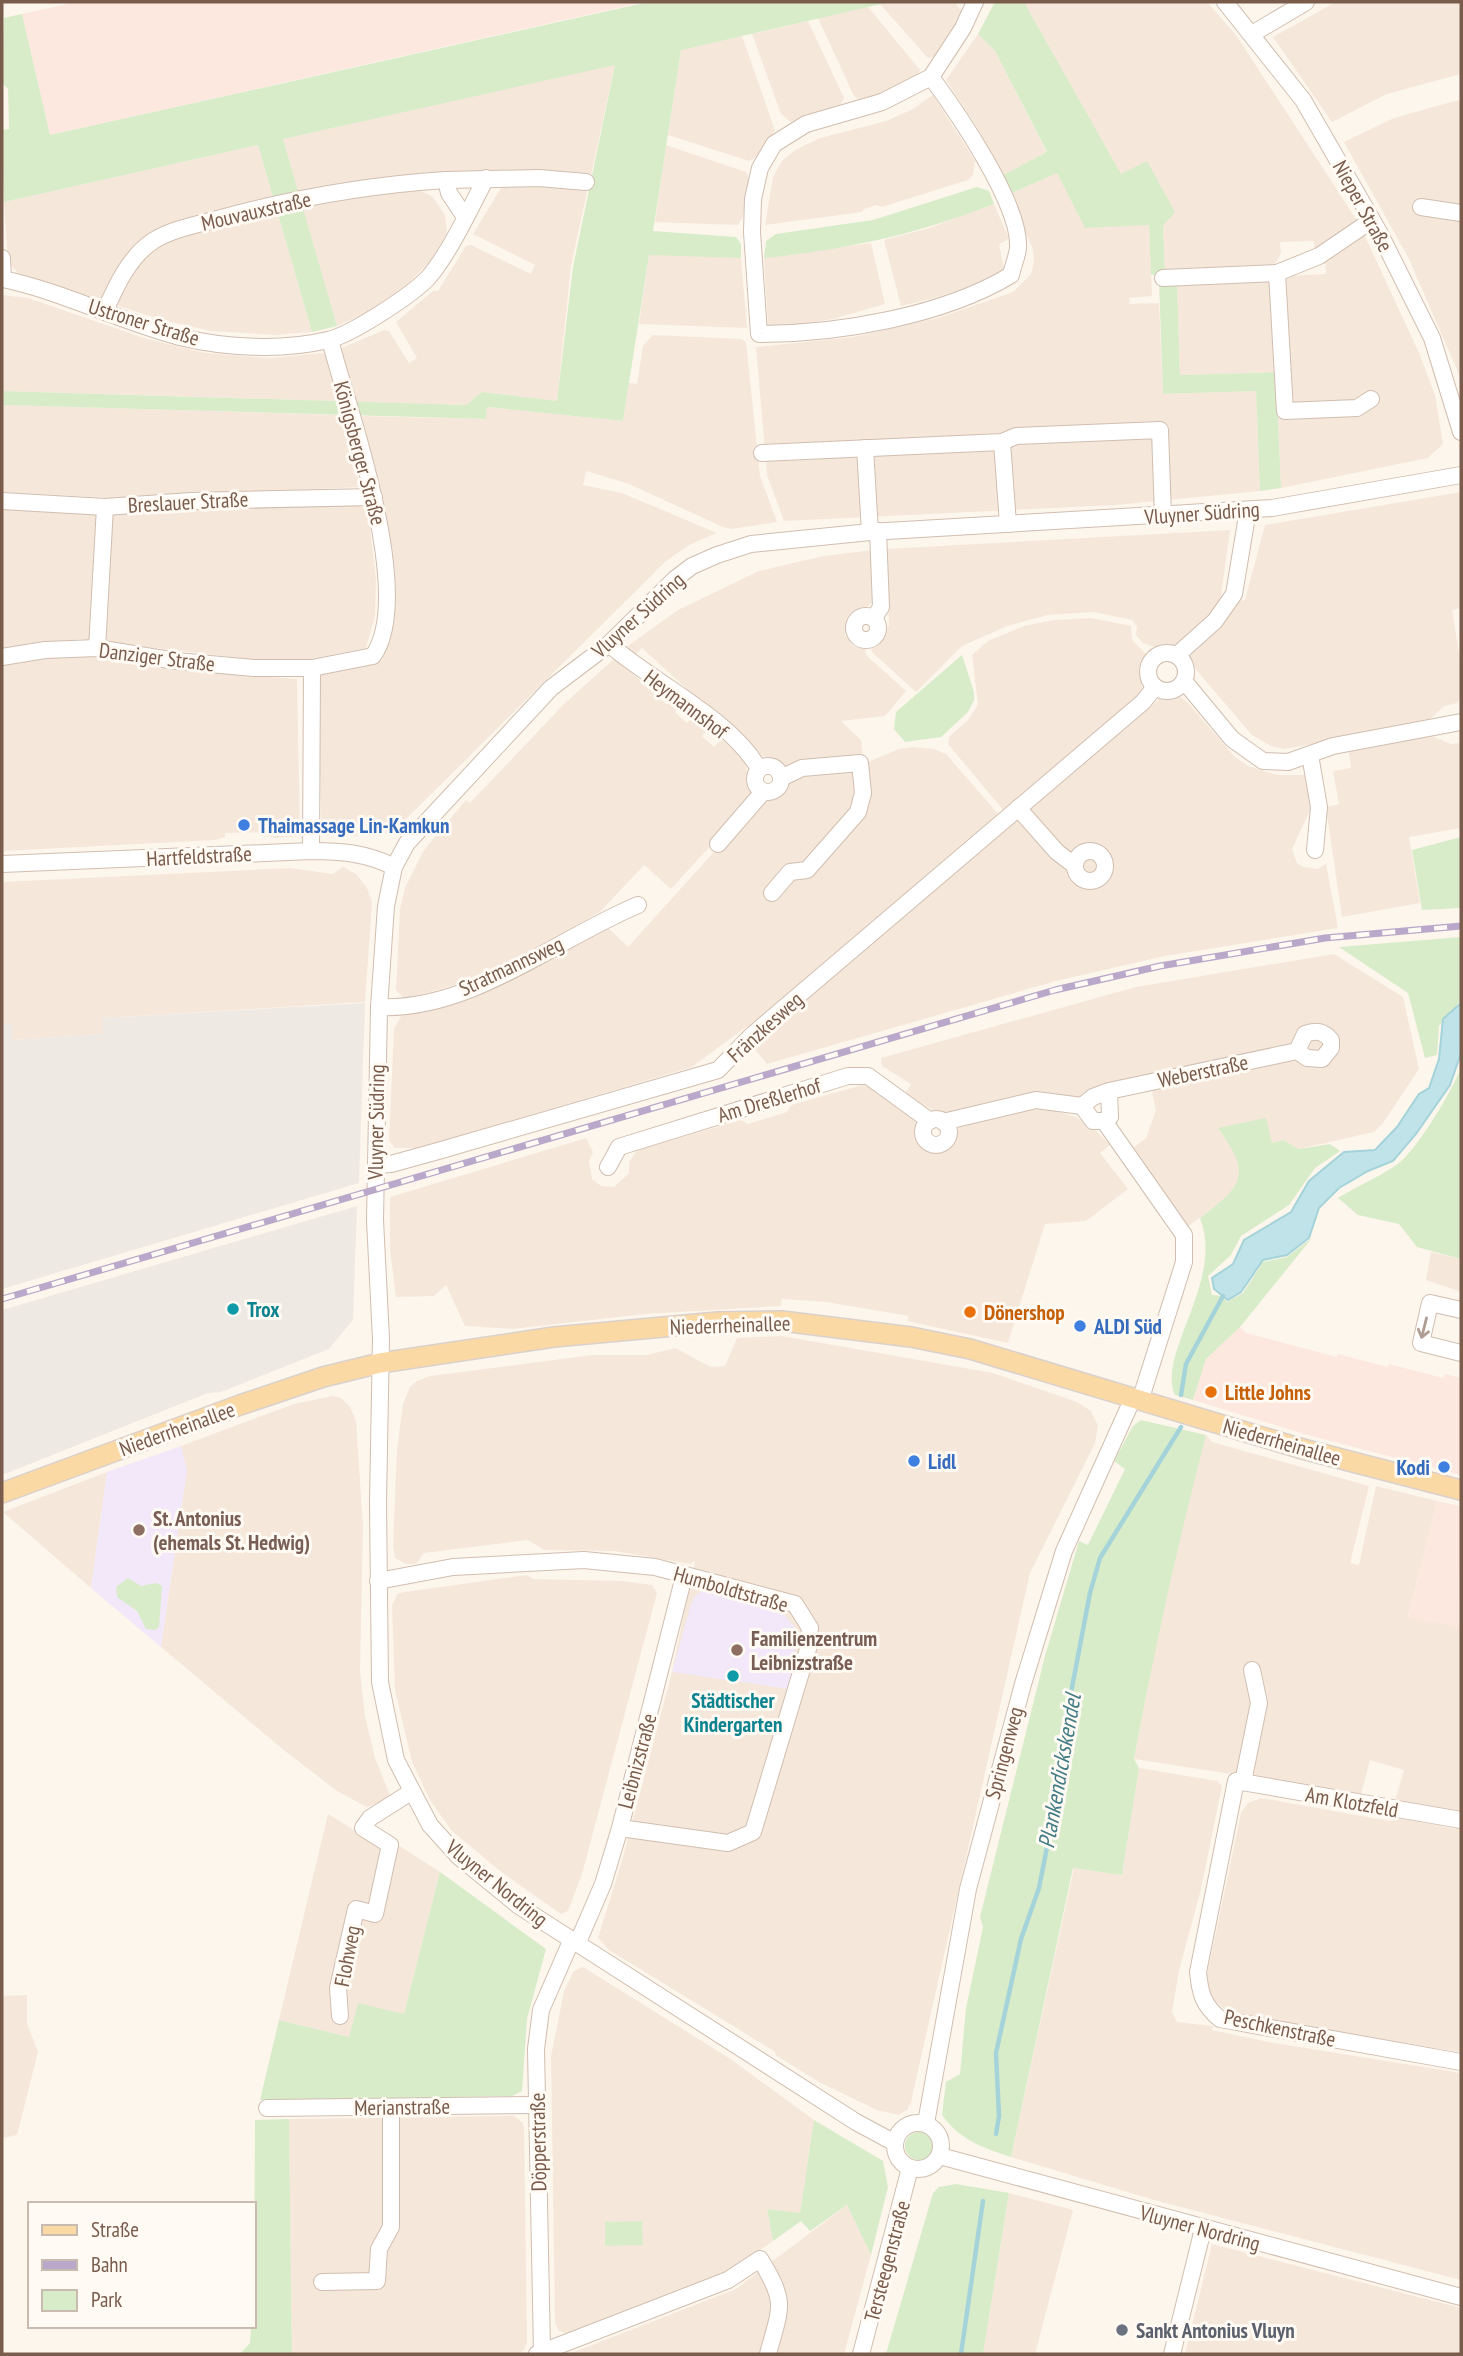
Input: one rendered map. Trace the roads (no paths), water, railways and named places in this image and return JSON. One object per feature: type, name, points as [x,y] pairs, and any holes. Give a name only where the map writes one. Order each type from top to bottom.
[{"type":"main road","name":"Niederrheinallee","points":[[2,1493],[251,1401],[323,1377],[380,1363],[554,1337],[718,1322],[782,1321],[911,1337],[970,1349],[1299,1448],[1461,1490]]},
{"type":"street","points":[[931,77],[951,105],[1010,209],[1018,247],[1011,275],[960,300],[893,317],[794,334],[759,334],[752,232],[753,199],[760,168],[775,144],[806,124],[881,102],[931,77],[956,40],[975,2]]},
{"type":"street","name":"Nieper Straße","points":[[1226,2],[1303,100],[1372,220],[1432,338],[1461,432]]},
{"type":"street","points":[[1252,34],[1306,2]]},
{"type":"street","name":"Mouvauxstraße","points":[[105,311],[128,266],[153,241],[183,228],[242,212],[334,193],[446,180],[539,177],[586,182]]},
{"type":"street","name":"Ustroner Straße","points":[[2,258],[2,279],[37,286],[179,337],[218,344],[270,346],[330,340],[385,311],[428,278],[486,178]]},
{"type":"street","points":[[446,180],[449,193],[465,217]]},
{"type":"street","points":[[1421,207],[1461,213]]},
{"type":"street","points":[[1163,278],[1278,273],[1319,256],[1372,220]]},
{"type":"street","points":[[1278,273],[1284,411],[1357,408],[1371,399]]},
{"type":"street","name":"Königsberger Straße","points":[[312,668],[373,656],[380,646],[386,569],[374,497],[330,340]]},
{"type":"street","points":[[762,453],[1002,442],[1016,436],[1160,430],[1163,517]]},
{"type":"street","points":[[1002,442],[1008,524]]},
{"type":"street","points":[[865,448],[881,607],[874,618]]},
{"type":"street","name":"Vluyner Südring","points":[[380,1363],[375,1238],[379,1007],[386,906],[394,867],[407,843],[551,688],[609,644],[675,579],[717,555],[751,544],[874,531],[1163,517],[1248,510],[1311,503],[1461,475]]},
{"type":"street","name":"Breslauer Straße","points":[[2,501],[104,508],[191,500],[374,497]]},
{"type":"street","points":[[97,648],[104,508]]},
{"type":"street","points":[[1177,654],[1215,621],[1234,594],[1248,510]]},
{"type":"street","name":"Heymannshof","points":[[609,644],[629,663],[698,708],[753,758],[759,769],[773,767],[781,778]]},
{"type":"street","name":"Danziger Straße","points":[[2,657],[45,650],[97,648],[176,661],[254,668],[312,668]]},
{"type":"street","points":[[1184,681],[1173,690],[1164,691],[1155,687],[1148,676],[1155,656],[1164,652],[1177,654],[1183,663],[1184,681],[1232,739],[1264,761],[1288,762],[1333,746],[1461,722]]},
{"type":"street","points":[[311,851],[312,668]]},
{"type":"street","name":"Fränzkesweg","points":[[376,1165],[414,1158],[719,1070],[751,1036],[1143,702],[1155,687]]},
{"type":"street","points":[[1310,755],[1318,807],[1315,850]]},
{"type":"street","points":[[718,844],[763,792],[774,791],[781,778],[802,768],[860,763],[863,793],[859,812],[807,870],[790,872],[772,893]]},
{"type":"street","points":[[759,769],[754,779],[763,792]]},
{"type":"street","points":[[1018,808],[1057,852],[1074,865]]},
{"type":"street","name":"Hartfeldstraße","points":[[2,864],[311,851],[348,852],[377,858],[394,867]]},
{"type":"street","name":"Stratmannsweg","points":[[379,1007],[403,1008],[477,987],[600,921],[638,905]]},
{"type":"street","name":"Weberstraße","points":[[1082,1106],[1093,1097],[1109,1091],[1297,1051]]},
{"type":"street","name":"Am Dreßlerhof","points":[[608,1167],[619,1147],[848,1076],[868,1076],[937,1121],[1035,1100],[1082,1106]]},
{"type":"street","points":[[1082,1106],[1093,1121],[1104,1121],[1110,1116],[1109,1091]]},
{"type":"street","points":[[1104,1121],[1184,1235],[1184,1262],[1136,1399]]},
{"type":"street","points":[[1461,1310],[1430,1303],[1420,1343],[1461,1353]]},
{"type":"street","name":"Vluyner Nordring","points":[[380,1363],[377,1581],[380,1682],[396,1760],[430,1825],[458,1856],[519,1906],[755,2058],[895,2143]]},
{"type":"street","name":"Springenweg","points":[[926,2123],[968,1889],[1023,1684],[1064,1551],[1136,1399]]},
{"type":"street","name":"Humboldtstraße","points":[[377,1581],[453,1567],[561,1559],[636,1564],[795,1604],[810,1628],[808,1649],[753,1832],[728,1843],[620,1828]]},
{"type":"street","name":"Leibnizstraße","points":[[575,1940],[603,1884],[620,1828],[684,1576]]},
{"type":"street","points":[[1240,1781],[1259,1703],[1252,1670]]},
{"type":"street","name":"Am Klotzfeld","points":[[1240,1781],[1461,1820]]},
{"type":"street","name":"Peschkenstraße","points":[[1240,1781],[1198,1972],[1200,1994],[1209,2009],[1220,2019],[1247,2026],[1461,2062]]},
{"type":"street","name":"Flohweg","points":[[340,2016],[338,1987],[356,1909],[375,1914],[390,1845],[363,1828],[370,1818],[411,1792]]},
{"type":"street","name":"Döpperstraße","points":[[575,1940],[541,2010],[536,2049],[540,2353],[729,2280],[760,2259],[779,2290],[781,2304],[768,2354]]},
{"type":"street","name":"Merianstraße","points":[[267,2108],[536,2105]]},
{"type":"street","points":[[322,2282],[377,2281],[379,2249],[391,2227],[391,2107]]},
{"type":"street","points":[[926,2123],[936,2129],[941,2138],[940,2156],[931,2166],[910,2168],[900,2161],[895,2143],[906,2125],[926,2123]]},
{"type":"street","name":"Vluyner Nordring","points":[[940,2156],[1461,2297]]},
{"type":"street","name":"Tersteegenstraße","points":[[862,2354],[910,2168]]},
{"type":"street","points":[[1172,2354],[1203,2228]]},
{"type":"water","points":[[1461,1003],[1461,1053],[1450,1085],[1416,1134],[1393,1161],[1368,1171],[1339,1188],[1319,1208],[1309,1238],[1287,1255],[1263,1260],[1241,1292],[1228,1300],[1214,1289],[1212,1278],[1233,1264],[1244,1240],[1291,1212],[1309,1181],[1344,1152],[1375,1150],[1397,1127],[1419,1094],[1429,1088],[1439,1059],[1443,1019]]},
{"type":"waterway","name":"Plankendickskendel","points":[[1181,1395],[1186,1364],[1223,1296]]},
{"type":"waterway","name":"Plankendickskendel","points":[[996,2134],[999,2116],[996,2053],[1021,1939],[1039,1888],[1059,1786],[1066,1719],[1090,1593],[1100,1558],[1181,1427]]},
{"type":"waterway","name":"Plankendickskendel","points":[[961,2354],[983,2201]]},
{"type":"railway","points":[[2,1299],[1055,990],[1160,966],[1325,938],[1461,926]]},
{"type":"place","name":"Thaimassage Lin-Kamkun","points":[[244,825]]},
{"type":"place","name":"Trox","points":[[233,1309]]},
{"type":"place","name":"Dönershop","points":[[970,1312]]},
{"type":"place","name":"ALDI Süd","points":[[1080,1326]]},
{"type":"place","name":"Little Johns","points":[[1211,1392]]},
{"type":"place","name":"Lidl","points":[[914,1461]]},
{"type":"place","name":"Kodi","points":[[1444,1467]]},
{"type":"place","name":"St. Antonius (ehemals St. Hedwig)","points":[[139,1530]]},
{"type":"place","name":"Familienzentrum Leibnizstraße","points":[[737,1650]]},
{"type":"place","name":"Städtischer Kindergarten","points":[[733,1676]]},
{"type":"place","name":"Sankt Antonius Vluyn","points":[[1122,2330]]}]
